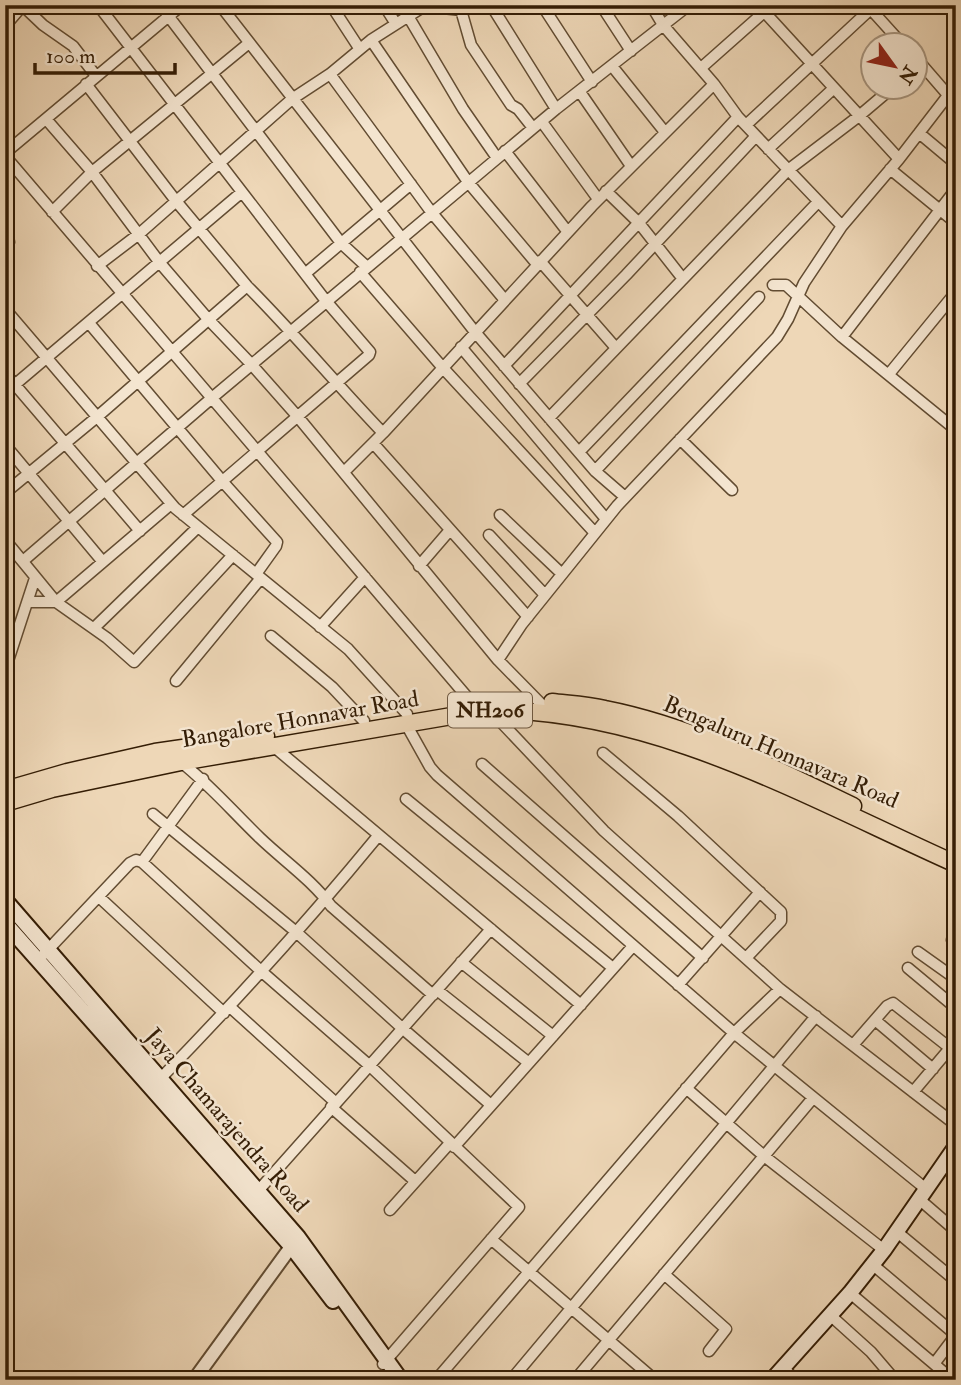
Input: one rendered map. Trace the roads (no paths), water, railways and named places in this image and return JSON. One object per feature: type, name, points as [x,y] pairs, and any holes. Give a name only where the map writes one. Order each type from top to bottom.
[{"type":"main road","name":"Bangalore Honnavar Road","points":[[5,803],[52,789],[272,745],[294,737],[480,707],[543,706],[601,720],[702,751],[914,839],[956,864]]},
{"type":"main road","name":"NH206","points":[[5,790],[155,752],[294,737],[364,721],[406,719]]},
{"type":"main road","name":"Bengaluru Honnavara Road","points":[[914,839],[956,852]]},
{"type":"main road","name":"Jaya Chamarajendra Road","points":[[5,900],[258,1191],[391,1373]]},
{"type":"main road","name":"Jaya Chamarajendra Road","points":[[5,923],[295,1241]]},
{"type":"main road","points":[[772,1380],[850,1293],[884,1250],[956,1146]]},
{"type":"street","points":[[5,26],[22,5],[73,46],[96,76]]},
{"type":"street","points":[[102,5],[101,9],[219,163],[326,301],[370,352],[258,453],[183,515]]},
{"type":"street","points":[[160,5],[341,243],[443,368],[595,533]]},
{"type":"street","points":[[182,5],[130,46],[5,155],[97,266],[480,707],[604,831],[780,989],[956,1125]]},
{"type":"street","points":[[220,5],[475,332],[595,471],[625,497]]},
{"type":"street","points":[[331,5],[359,48]]},
{"type":"street","points":[[384,5],[397,24]]},
{"type":"street","points":[[97,266],[139,234],[292,100],[330,74],[359,48],[425,6],[461,10],[471,5]]},
{"type":"street","points":[[491,5],[556,108]]},
{"type":"street","points":[[542,5],[592,82]]},
{"type":"street","points":[[601,5],[631,51]]},
{"type":"street","points":[[651,5],[663,25],[701,68],[738,117],[842,226]]},
{"type":"street","points":[[23,561],[291,330],[556,108],[689,5]]},
{"type":"street","points":[[701,68],[765,7],[811,65],[899,159]]},
{"type":"street","points":[[746,125],[871,7],[892,32]]},
{"type":"street","points":[[461,10],[471,45],[511,105],[537,125],[598,199]]},
{"type":"street","points":[[408,16],[463,109],[567,231]]},
{"type":"street","points":[[371,40],[468,183],[616,348]]},
{"type":"street","points":[[52,212],[92,172],[250,43]]},
{"type":"street","points":[[612,66],[664,131]]},
{"type":"street","points":[[330,74],[432,213],[505,299]]},
{"type":"street","points":[[930,76],[948,95]]},
{"type":"street","points":[[86,84],[176,201],[247,286],[291,330],[336,384],[383,433]]},
{"type":"street","points":[[344,472],[383,433],[567,231],[664,131],[714,84]]},
{"type":"street","points":[[498,660],[528,617],[625,497],[777,337],[804,283],[842,226],[899,159],[956,85]]},
{"type":"street","points":[[768,149],[833,89]]},
{"type":"street","points":[[580,92],[631,166]]},
{"type":"street","points":[[549,418],[788,170],[876,102]]},
{"type":"street","points":[[504,366],[738,117]]},
{"type":"street","points":[[46,119],[92,172],[160,263],[298,417],[498,660],[543,706]]},
{"type":"street","points":[[919,133],[956,164]]},
{"type":"street","points":[[519,384],[756,136]]},
{"type":"street","points":[[890,169],[956,223]]},
{"type":"street","points":[[306,273],[411,184]]},
{"type":"street","points":[[842,337],[956,188]]},
{"type":"street","points":[[606,191],[639,223],[683,279]]},
{"type":"street","points":[[5,393],[242,192]]},
{"type":"street","points":[[579,452],[818,202]]},
{"type":"street","points":[[773,285],[786,285],[842,337],[955,428]]},
{"type":"street","points":[[5,493],[138,382],[247,286]]},
{"type":"street","points":[[889,374],[956,292]]},
{"type":"street","points":[[595,471],[759,297]]},
{"type":"street","points":[[5,309],[171,504],[348,649],[406,719],[430,767],[437,775],[734,1034],[813,1098],[922,1194],[956,1231]]},
{"type":"street","points":[[89,323],[277,542],[258,576],[176,681]]},
{"type":"street","points":[[461,347],[606,519]]},
{"type":"street","points":[[5,373],[139,531]]},
{"type":"street","points":[[680,439],[732,490]]},
{"type":"street","points":[[373,443],[528,617]]},
{"type":"street","points":[[5,445],[103,562]]},
{"type":"street","points":[[29,602],[56,602],[171,504]]},
{"type":"street","points":[[500,515],[562,574]]},
{"type":"street","points":[[93,628],[198,527]]},
{"type":"street","points":[[419,566],[450,530]]},
{"type":"street","points":[[489,535],[545,596]]},
{"type":"street","points":[[5,540],[56,602],[134,662],[233,555]]},
{"type":"street","points":[[320,627],[365,577]]},
{"type":"street","points":[[5,670],[35,578]]},
{"type":"street","points":[[271,636],[332,687],[364,721]]},
{"type":"street","points":[[272,745],[580,1004]]},
{"type":"street","points":[[603,753],[678,816],[781,912],[782,918],[746,958]]},
{"type":"street","points":[[181,762],[203,779],[228,808],[281,858],[320,890],[331,906],[435,992],[529,1063]]},
{"type":"street","points":[[482,764],[703,958]]},
{"type":"street","points":[[142,862],[203,779]]},
{"type":"street","points":[[406,799],[613,968]]},
{"type":"street","points":[[153,814],[295,931],[401,1028],[491,1105]]},
{"type":"street","points":[[161,1077],[227,1010],[378,836]]},
{"type":"street","points":[[38,960],[130,863],[136,860],[142,862],[370,1066],[519,1207],[391,1373]]},
{"type":"street","points":[[678,985],[760,892]]},
{"type":"street","points":[[99,898],[415,1181]]},
{"type":"street","points":[[258,1191],[491,929]]},
{"type":"street","points":[[390,1210],[491,1105],[633,946]]},
{"type":"street","points":[[918,952],[956,979]]},
{"type":"street","points":[[461,962],[553,1036]]},
{"type":"street","points":[[908,968],[956,1008]]},
{"type":"street","points":[[436,1380],[686,1088],[734,1034],[780,989]]},
{"type":"street","points":[[853,1045],[887,1006],[893,1003],[953,1045],[913,1092]]},
{"type":"street","points":[[511,1380],[816,1016]]},
{"type":"street","points":[[875,1020],[933,1069]]},
{"type":"street","points":[[686,1088],[764,1156],[884,1250]]},
{"type":"street","points":[[575,1380],[813,1098]]},
{"type":"street","points":[[896,1231],[956,1281]]},
{"type":"street","points":[[492,1239],[656,1380]]},
{"type":"street","points":[[194,1380],[295,1241]]},
{"type":"street","points":[[872,1264],[956,1335],[934,1364]]},
{"type":"street","points":[[664,1274],[726,1329],[709,1351]]},
{"type":"street","points":[[850,1293],[953,1380]]},
{"type":"street","points":[[830,1315],[871,1352],[895,1380]]},
{"type":"street","points":[[783,1368],[796,1380]]}]
